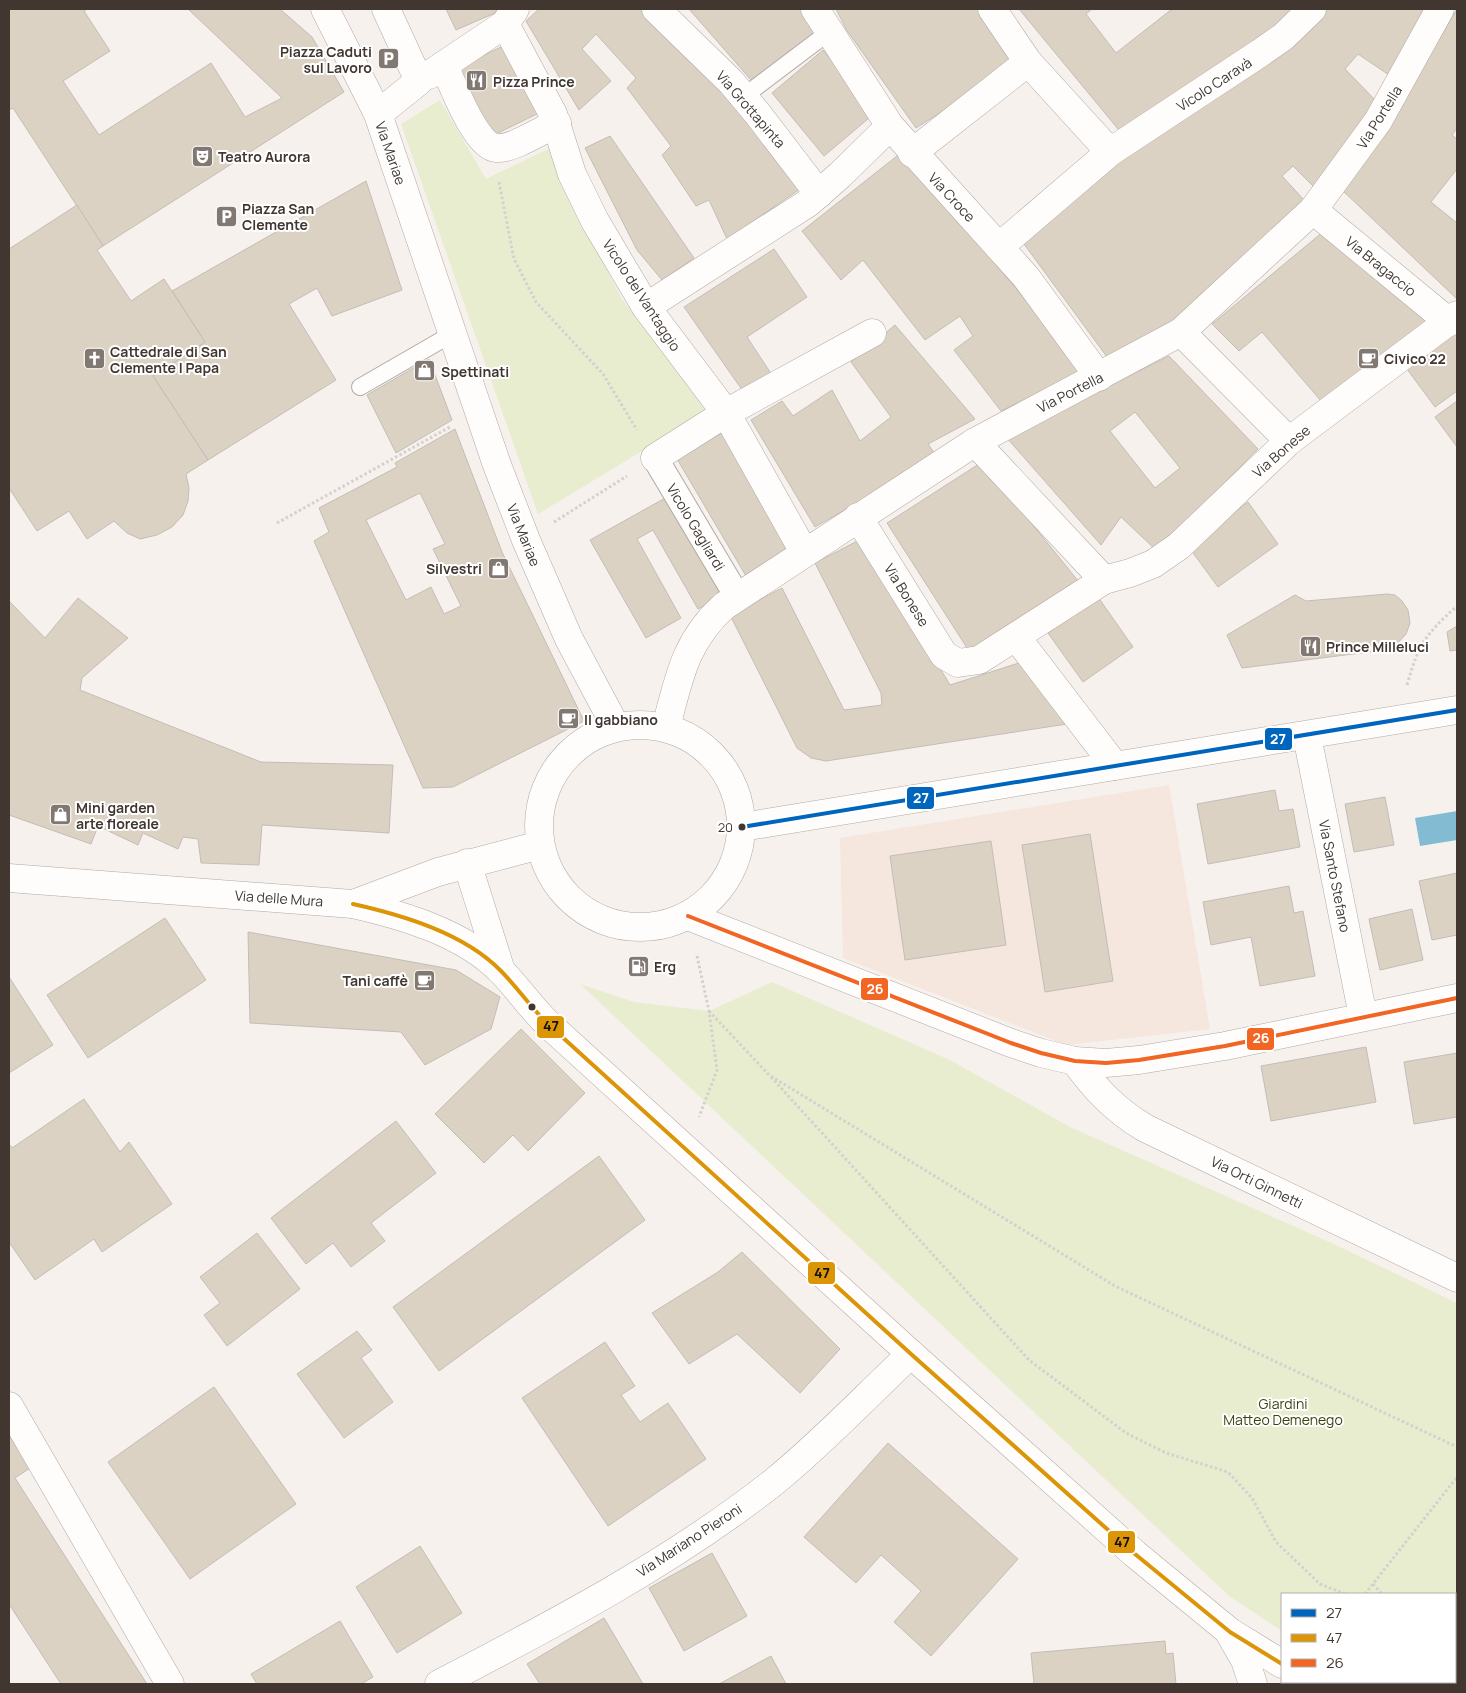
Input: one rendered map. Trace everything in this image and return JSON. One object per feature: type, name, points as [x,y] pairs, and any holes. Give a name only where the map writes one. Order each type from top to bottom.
[{"type":"street","points":[[325,9],[378,114],[419,81],[444,65],[510,16]]},
{"type":"street","points":[[386,9],[419,81]]},
{"type":"street","name":"Via Grottapinta","points":[[656,9],[743,97],[819,194]]},
{"type":"street","name":"Via Croce","points":[[815,9],[890,126],[912,153],[1040,294],[1099,377]]},
{"type":"street","points":[[992,9],[1028,62],[1110,152]]},
{"type":"street","name":"Vicolo Caravà","points":[[998,247],[1110,152],[1283,37],[1312,9]]},
{"type":"street","name":"Via Portella","points":[[666,727],[682,668],[694,641],[711,618],[737,596],[975,442],[1182,332],[1312,210],[1378,121],[1440,9]]},
{"type":"street","name":"Vicolo del Vantaggio","points":[[510,16],[557,124],[572,174],[582,198],[627,278],[646,307],[726,413],[804,552]]},
{"type":"street","points":[[912,153],[1028,62]]},
{"type":"street","points":[[444,65],[476,133],[490,147],[509,146],[557,124]]},
{"type":"street","name":"Via Mariae","points":[[378,114],[478,411],[526,540],[569,638],[616,727]]},
{"type":"street","points":[[646,307],[819,194],[890,126]]},
{"type":"street","name":"Via Bragaccio","points":[[1312,210],[1453,318]]},
{"type":"street","name":"Via Bonese","points":[[858,517],[944,655],[958,663],[968,663],[986,656],[1017,638],[1104,580],[1130,574],[1153,564],[1171,552],[1289,441],[1453,318]]},
{"type":"street","points":[[1182,332],[1289,441]]},
{"type":"street","points":[[655,458],[726,413],[872,333]]},
{"type":"street","points":[[975,442],[1104,580]]},
{"type":"street","name":"Vicolo Gagliardi","points":[[655,458],[737,596]]},
{"type":"street","points":[[1017,638],[1114,766]]},
{"type":"street","points":[[742,827],[1457,710]]},
{"type":"street","points":[[641,723],[666,727],[691,737],[712,754],[728,776],[739,800],[742,827],[738,854],[727,879],[710,900],[688,916],[658,926],[627,927],[596,918],[571,900],[551,875],[540,845],[538,819],[543,794],[554,771],[571,751],[592,736],[616,727],[641,723]]},
{"type":"street","name":"Via Santo Stefano","points":[[1307,736],[1362,1016]]},
{"type":"street","name":"Via delle Mura","points":[[9,878],[353,904],[468,864],[540,845]]},
{"type":"street","points":[[468,864],[501,970]]},
{"type":"street","points":[[353,904],[409,918],[433,928],[459,941],[501,970],[539,1015],[911,1354],[1135,1554],[1230,1632],[1281,1663]]},
{"type":"street","points":[[688,916],[1011,1043],[1041,1053],[1076,1061],[1106,1063],[1175,1055],[1457,998]]},
{"type":"street","name":"Via Orti Ginnetti","points":[[1076,1061],[1112,1106],[1145,1128],[1457,1278]]},
{"type":"street","name":"Via Mariano Pieroni","points":[[439,1684],[567,1616],[727,1516],[789,1468],[911,1354]]},
{"type":"street","points":[[9,1406],[170,1684]]},
{"type":"street","points":[[1230,1632],[1245,1660],[1253,1684]]},
{"type":"lane","points":[[743,97],[830,32]]},
{"type":"lane","points":[[360,387],[452,334]]},
{"type":"path","points":[[490,147],[514,259],[536,302],[603,374],[655,458],[526,540]]},
{"type":"path","points":[[277,523],[478,411]]},
{"type":"path","points":[[1416,651],[1432,628],[1457,606]]},
{"type":"path","points":[[687,1151],[717,1070],[709,1011],[688,916]]},
{"type":"path","points":[[709,1011],[1029,1360],[1126,1433],[1166,1452],[1228,1472],[1252,1498],[1276,1542],[1320,1584],[1342,1593]]},
{"type":"path","points":[[769,1075],[1115,1286],[1457,1446]]},
{"type":"path","points":[[1366,1593],[1457,1477]]},
{"type":"path","points":[[1373,1584],[1381,1593]]},
{"type":"shaded area","points":[[1169,785],[1210,1029],[1066,1045],[843,958],[840,838]]},
{"type":"green space","points":[[440,100],[486,179],[552,147],[562,184],[622,299],[710,410],[538,514],[401,124]]},
{"type":"green space","name":"Giardini Matteo Demenego","points":[[772,982],[950,1060],[1070,1127],[1336,1245],[1457,1303],[1457,1650],[1456,1593],[1281,1593],[1281,1630],[1229,1596],[580,984],[634,1002],[709,1011]]},
{"type":"water","points":[[1457,811],[1457,840],[1420,846],[1415,818]]},
{"type":"building","points":[[9,9],[87,9],[84,11],[110,51],[63,81],[99,135],[211,63],[245,117],[282,98],[188,9],[280,9],[312,37],[344,92],[103,246],[13,108],[9,110]]},
{"type":"building","points":[[446,9],[498,9],[495,13],[456,30]]},
{"type":"building","points":[[539,9],[645,9],[721,85],[800,189],[727,239],[709,200],[696,206],[662,155],[671,146],[627,88],[636,78],[596,34],[582,49],[611,81],[579,110],[526,21]]},
{"type":"building","points":[[689,9],[809,9],[822,31],[751,80]]},
{"type":"building","points":[[836,9],[984,9],[1018,63],[916,128],[846,29]]},
{"type":"building","points":[[1019,9],[1092,9],[1086,14],[1116,53],[1172,9],[1298,9],[1216,76],[1123,135]]},
{"type":"building","points":[[1323,9],[1430,9],[1395,79],[1358,54],[1345,69],[1381,106],[1318,191],[1293,166],[1282,176],[1305,201],[1217,286],[1167,326],[1110,361],[1024,244],[1130,153]]},
{"type":"building","points":[[1457,9],[1457,128],[1452,135],[1457,139],[1457,169],[1431,202],[1457,223],[1457,299],[1341,189],[1389,125]]},
{"type":"building","points":[[507,44],[541,112],[492,136],[458,68]]},
{"type":"building","points":[[823,50],[875,113],[824,156],[772,93]]},
{"type":"building","points":[[610,136],[694,258],[662,280],[637,250],[585,148]]},
{"type":"building","points":[[902,152],[1084,370],[1001,411],[954,350],[973,336],[960,316],[925,340],[863,260],[841,280],[802,231]]},
{"type":"building","points":[[366,181],[402,290],[332,316],[317,288],[289,304],[336,380],[208,460],[153,376],[205,342],[172,291]]},
{"type":"building","name":"Cattedrale di San Clemente I Papa","points":[[77,205],[103,246],[97,250],[131,301],[164,279],[205,342],[153,376],[208,460],[186,474],[189,488],[188,501],[183,515],[172,527],[157,535],[140,539],[127,533],[114,521],[87,539],[69,511],[37,531],[9,488],[9,249]]},
{"type":"building","points":[[1324,231],[1431,322],[1321,401],[1262,332],[1239,351],[1212,324]]},
{"type":"building","points":[[774,249],[807,297],[747,337],[772,375],[745,394],[684,307]]},
{"type":"building","points":[[1457,324],[1457,391],[1435,407],[1404,365]]},
{"type":"building","points":[[895,325],[975,419],[928,444],[937,457],[815,527],[751,420],[782,401],[793,416],[832,390],[860,441],[891,417],[851,362]]},
{"type":"building","points":[[1169,356],[1258,449],[1157,551],[1121,517],[1101,545],[1006,437]],"holes":[[[1135,412],[1180,468],[1155,488],[1110,431]]]},
{"type":"building","points":[[429,359],[452,420],[396,453],[367,395]]},
{"type":"building","points":[[1457,401],[1457,447],[1435,417]]},
{"type":"building","points":[[455,429],[502,552],[584,721],[453,787],[423,788],[314,541],[329,532],[319,508],[397,467],[395,463]],"holes":[[[420,493],[445,544],[433,549],[461,606],[444,614],[431,587],[406,600],[366,520]]]},
{"type":"building","points":[[727,430],[796,546],[746,576],[677,459]]},
{"type":"building","points":[[982,462],[1079,582],[969,651],[887,523]]},
{"type":"building","points":[[667,497],[722,596],[698,609],[653,530],[637,539],[681,618],[646,638],[590,540]]},
{"type":"building","points":[[1248,502],[1278,544],[1218,587],[1188,546]]},
{"type":"building","points":[[863,538],[950,685],[1022,662],[1067,724],[826,761],[811,758],[797,748],[730,615],[782,588],[844,710],[882,705],[881,693],[815,563]]},
{"type":"building","points":[[1387,594],[1395,595],[1402,601],[1408,610],[1410,623],[1406,634],[1396,645],[1385,650],[1242,668],[1227,635],[1295,595],[1306,601]]},
{"type":"building","points":[[1098,597],[1133,647],[1083,682],[1048,633]]},
{"type":"building","points":[[78,598],[128,638],[82,678],[80,690],[261,762],[393,765],[389,833],[262,825],[259,865],[201,863],[198,839],[183,837],[178,849],[143,833],[138,845],[98,826],[91,844],[9,815],[9,601],[45,638]]},
{"type":"building","points":[[1457,626],[1457,650],[1450,651],[1447,632]]},
{"type":"building","points":[[1275,790],[1279,811],[1293,809],[1300,847],[1208,864],[1197,804]]},
{"type":"building","points":[[1385,797],[1394,845],[1354,852],[1345,804]]},
{"type":"building","points":[[1090,834],[1113,981],[1045,992],[1022,845]]},
{"type":"building","points":[[991,841],[1006,945],[905,960],[890,856]]},
{"type":"building","points":[[1457,873],[1457,935],[1432,940],[1419,881]]},
{"type":"building","points":[[1289,886],[1294,913],[1303,911],[1315,976],[1260,986],[1251,937],[1211,945],[1203,902]]},
{"type":"building","points":[[1412,909],[1423,960],[1380,970],[1369,919]]},
{"type":"building","points":[[165,918],[206,980],[88,1058],[47,995]]},
{"type":"building","points":[[248,932],[456,970],[500,997],[491,1029],[425,1065],[401,1032],[250,1023]]},
{"type":"building","points":[[9,977],[53,1045],[9,1073]]},
{"type":"building","points":[[521,1029],[585,1093],[528,1151],[513,1135],[484,1163],[435,1114]]},
{"type":"building","points":[[1366,1047],[1376,1102],[1271,1121],[1261,1066]]},
{"type":"building","points":[[1457,1053],[1457,1117],[1414,1124],[1404,1062]]},
{"type":"building","points":[[84,1099],[120,1152],[129,1142],[172,1204],[102,1252],[94,1239],[35,1280],[9,1242],[9,1144],[12,1148]]},
{"type":"building","points":[[396,1121],[436,1173],[371,1223],[385,1241],[351,1267],[333,1243],[306,1264],[271,1218]]},
{"type":"building","points":[[599,1156],[645,1220],[439,1371],[393,1307]]},
{"type":"building","points":[[257,1233],[300,1289],[227,1346],[204,1315],[220,1303],[200,1277]]},
{"type":"building","points":[[742,1252],[840,1349],[800,1393],[737,1334],[689,1364],[652,1313],[718,1272]]},
{"type":"building","points":[[357,1331],[372,1350],[361,1358],[393,1402],[344,1438],[297,1374]]},
{"type":"building","points":[[605,1342],[635,1386],[621,1395],[640,1422],[668,1403],[706,1459],[608,1526],[522,1398]]},
{"type":"building","points":[[214,1387],[296,1504],[190,1579],[108,1462]]},
{"type":"building","points":[[9,1435],[30,1468],[15,1478],[147,1684],[61,1684],[9,1604]]},
{"type":"building","points":[[888,1443],[1018,1559],[931,1656],[894,1622],[921,1591],[881,1555],[856,1583],[804,1537]]},
{"type":"building","points":[[420,1546],[462,1613],[397,1653],[356,1587]]},
{"type":"building","points":[[712,1553],[747,1616],[684,1651],[649,1588]]},
{"type":"building","points":[[604,1618],[643,1684],[540,1684],[527,1664]]},
{"type":"building","points":[[340,1621],[373,1677],[361,1684],[257,1684],[251,1674]]},
{"type":"building","points":[[1165,1641],[1166,1654],[1173,1653],[1176,1684],[1034,1684],[1031,1653]]},
{"type":"building","points":[[771,1656],[786,1684],[719,1684]]},
{"type":"transit line","name":"27","points":[[742,827],[1457,710]]},
{"type":"transit line","name":"47","points":[[353,904],[432,927],[469,946],[486,958],[501,971],[549,1025],[911,1354],[1135,1554],[1230,1632],[1281,1663]]},
{"type":"transit line","name":"26","points":[[688,916],[1011,1043],[1041,1053],[1075,1061],[1106,1063],[1139,1060],[1225,1046],[1457,998]]},
{"type":"place","name":"Piazza Caduti sul Lavoro","points":[[388,59]]},
{"type":"place","name":"Pizza Prince","points":[[477,81]]},
{"type":"place","name":"Teatro Aurora","points":[[202,156]]},
{"type":"place","name":"Piazza San Clemente","points":[[226,216]]},
{"type":"place","name":"Civico 22","points":[[1368,358]]},
{"type":"place","name":"Cattedrale di San Clemente I Papa","points":[[94,359]]},
{"type":"place","name":"Spettinati","points":[[425,371]]},
{"type":"place","name":"Silvestri","points":[[498,568]]},
{"type":"place","name":"Prince Milleluci","points":[[1310,646]]},
{"type":"place","name":"Il gabbiano","points":[[568,719]]},
{"type":"place","name":"Mini garden arte floreale","points":[[60,815]]},
{"type":"place","name":"20","points":[[742,827]]},
{"type":"place","name":"Erg","points":[[638,966]]},
{"type":"place","name":"Tani caffè","points":[[424,980]]}]
